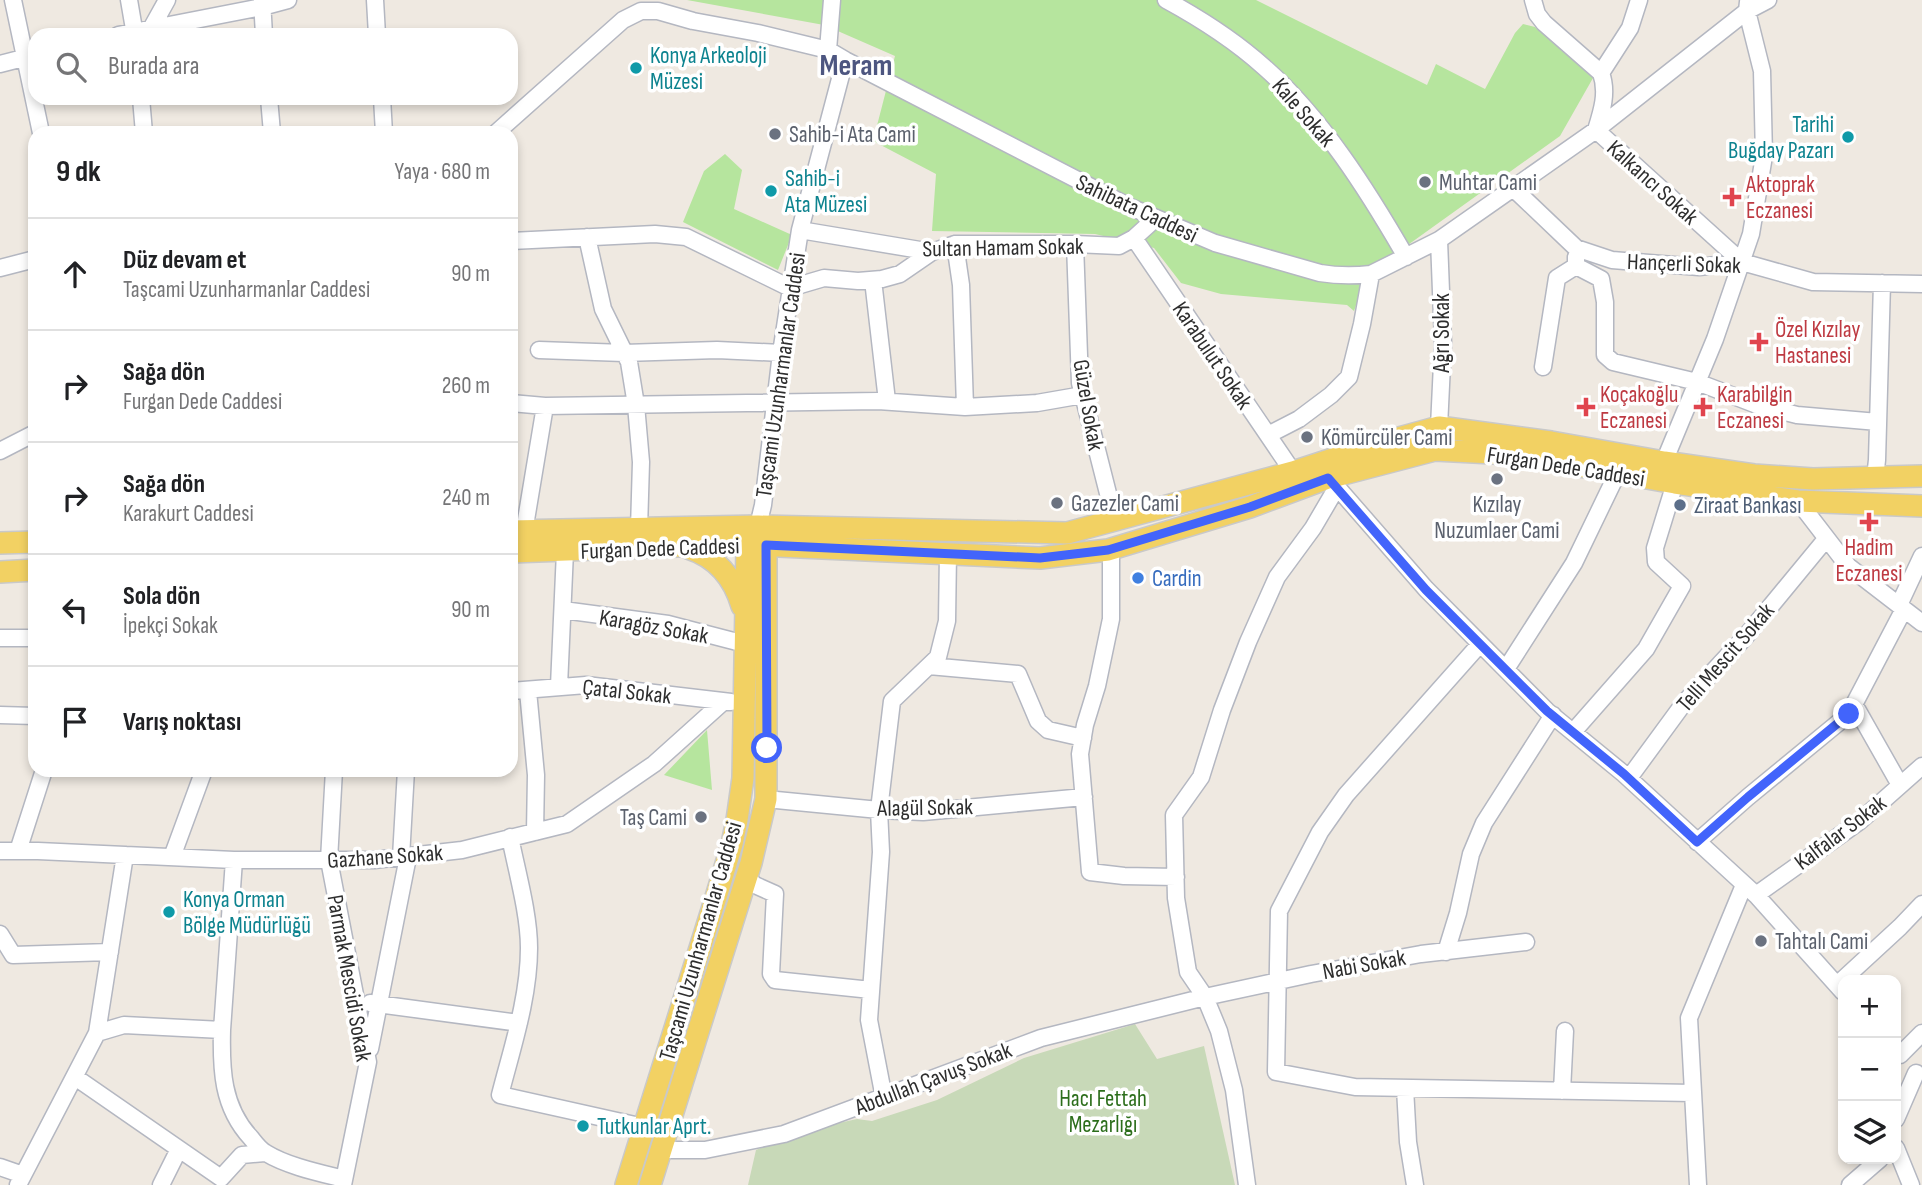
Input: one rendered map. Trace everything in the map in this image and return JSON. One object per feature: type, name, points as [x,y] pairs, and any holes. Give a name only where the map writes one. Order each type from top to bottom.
[{"type":"main road","name":"Furgan Dede Caddesi","points":[[518,552],[683,546],[757,539],[1067,533],[1293,472],[1439,427],[1754,475],[1814,479],[1922,476]]},
{"type":"main road","name":"Furgan Dede Caddesi","points":[[518,531],[639,529],[1040,558],[1111,549],[1436,450],[1512,454],[1675,484],[1798,500],[1922,506]]},
{"type":"main road","name":"Taşcami Uzunharmanlar Caddesi","points":[[626,1185],[732,844],[743,778],[734,702],[745,644],[757,539]]},
{"type":"main road","name":"Taşcami Uzunharmanlar Caddesi","points":[[650,1185],[747,878],[766,799],[757,539]]},
{"type":"main road","points":[[0,543],[28,542]]},
{"type":"main road","points":[[683,546],[706,555],[723,569],[737,591],[746,617]]},
{"type":"main road","points":[[0,572],[28,570]]},
{"type":"street","points":[[13,0],[28,49]]},
{"type":"street","points":[[129,0],[129,28]]},
{"type":"street","points":[[152,27],[167,0]]},
{"type":"street","points":[[149,28],[288,0]]},
{"type":"street","points":[[375,0],[377,28]]},
{"type":"street","points":[[828,50],[832,0]]},
{"type":"street","name":"Kale Sokak","points":[[1167,0],[1246,52],[1286,89],[1361,183],[1406,257]]},
{"type":"street","points":[[1533,0],[1544,23],[1601,73],[1605,92],[1596,130]]},
{"type":"street","points":[[1601,73],[1630,28],[1640,0]]},
{"type":"street","name":"Sahibata Caddesi","points":[[504,126],[642,5],[693,21],[828,50],[1116,200],[1215,243],[1320,273],[1346,276],[1371,274],[1439,240],[1596,130],[1747,6],[1768,0]]},
{"type":"street","points":[[262,4],[264,28]]},
{"type":"street","points":[[1664,462],[1715,339],[1751,234],[1764,156],[1762,71],[1747,6]]},
{"type":"street","points":[[0,64],[28,57]]},
{"type":"street","name":"Taşcami Uzunharmanlar Caddesi","points":[[757,539],[780,354],[800,230],[845,60]]},
{"type":"street","points":[[37,105],[40,126]]},
{"type":"street","points":[[142,105],[143,126]]},
{"type":"street","points":[[270,105],[271,126]]},
{"type":"street","points":[[382,105],[384,126]]},
{"type":"street","name":"Kalkancı Sokak","points":[[1596,130],[1742,262]]},
{"type":"street","name":"Hançerli Sokak","points":[[1513,188],[1576,248],[1612,260],[1699,267],[1742,262],[1813,282],[1922,284]]},
{"type":"street","name":"Sultan Hamam Sokak","points":[[800,230],[932,252],[955,244],[1119,246],[1134,238],[1156,218]]},
{"type":"street","points":[[518,241],[655,234],[687,237],[790,288],[824,278],[858,281],[900,274],[932,252]]},
{"type":"street","points":[[587,237],[603,309],[629,362],[641,462],[639,529]]},
{"type":"street","name":"Karabulut Sokak","points":[[1134,238],[1293,472]]},
{"type":"street","name":"Ağrı Sokak","points":[[1439,240],[1443,344],[1439,427]]},
{"type":"street","points":[[955,244],[961,285],[965,407]]},
{"type":"street","name":"Güzel Sokak","points":[[1075,244],[1080,383],[1115,521]]},
{"type":"street","points":[[1576,248],[1576,266]]},
{"type":"street","points":[[0,268],[28,261]]},
{"type":"street","points":[[1543,367],[1557,278],[1576,266]]},
{"type":"street","points":[[1576,266],[1601,279],[1605,302],[1605,355],[1613,362],[1697,382],[1757,405],[1797,415],[1878,422]]},
{"type":"street","points":[[1268,435],[1299,419],[1331,395],[1349,377],[1371,274]]},
{"type":"street","points":[[873,280],[887,401]]},
{"type":"street","points":[[1875,478],[1882,283]]},
{"type":"street","points":[[539,349],[624,353],[717,350],[780,354]]},
{"type":"street","points":[[518,404],[887,401],[965,407],[1037,403],[1083,395]]},
{"type":"street","points":[[518,531],[545,406]]},
{"type":"street","points":[[0,451],[28,437]]},
{"type":"street","points":[[1506,670],[1574,564],[1617,474]]},
{"type":"street","points":[[1247,1185],[1234,1090],[1219,1031],[1205,997],[1188,972],[1176,898],[1174,815],[1201,777],[1222,710],[1277,577],[1313,528],[1333,482],[1426,590],[1506,670],[1553,715],[1629,778],[1750,890],[1838,986]]},
{"type":"street","points":[[1573,732],[1646,649],[1682,586],[1656,562],[1655,548],[1675,484]]},
{"type":"street","points":[[1798,500],[1848,566],[1922,623]]},
{"type":"street","name":"Telli Mescit Sokak","points":[[1629,778],[1684,703],[1746,636],[1826,539]]},
{"type":"street","points":[[1111,549],[1111,619],[1080,754],[1090,872],[1176,877]]},
{"type":"street","points":[[559,686],[565,551]]},
{"type":"street","points":[[884,1098],[869,1020],[881,852],[879,810],[892,701],[938,657],[947,621],[948,553]]},
{"type":"street","points":[[1697,842],[1849,714],[1901,607],[1922,556]]},
{"type":"street","name":"Karagöz Sokak","points":[[563,610],[668,624],[745,644]]},
{"type":"street","points":[[0,638],[28,638]]},
{"type":"street","points":[[1480,644],[1346,795],[1320,832],[1279,911],[1276,1072],[1354,1087],[1693,1093]]},
{"type":"street","points":[[929,666],[1018,674],[1038,720],[1048,730],[1083,738]]},
{"type":"street","name":"Çatal Sokak","points":[[518,691],[586,685],[734,702]]},
{"type":"street","points":[[528,691],[536,775],[535,832]]},
{"type":"street","name":"Gazhane Sokak","points":[[0,851],[234,860],[374,860],[461,850],[567,824],[639,776],[734,702]]},
{"type":"street","points":[[1854,704],[1900,785]]},
{"type":"street","points":[[0,715],[28,716]]},
{"type":"street","points":[[1446,951],[1458,913],[1471,854],[1484,823],[1553,715]]},
{"type":"street","name":"Kalfalar Sokak","points":[[1750,890],[1860,821],[1922,766]]},
{"type":"street","points":[[18,851],[42,777]]},
{"type":"street","points":[[172,857],[201,777]]},
{"type":"street","name":"Parmak Mescidi Sokak","points":[[334,777],[329,860],[368,1062],[343,1182]]},
{"type":"street","points":[[368,1062],[404,857],[406,777]]},
{"type":"street","name":"Alagül Sokak","points":[[766,799],[923,812],[1084,797]]},
{"type":"street","points":[[510,837],[529,933],[527,978],[519,1023],[500,1096],[644,1127]]},
{"type":"street","points":[[0,1167],[21,1180],[97,1033],[125,855]]},
{"type":"street","points":[[234,860],[221,1056],[225,1091],[242,1128],[265,1153]]},
{"type":"street","points":[[747,878],[755,885],[775,894],[771,974],[775,980],[871,990]]},
{"type":"street","points":[[1699,1185],[1689,1018],[1750,890]]},
{"type":"street","points":[[1853,975],[1922,904]]},
{"type":"street","points":[[0,934],[13,955],[110,951]]},
{"type":"street","name":"Nabi Sokak","points":[[1205,997],[1311,974],[1446,951],[1526,942]]},
{"type":"street","name":"Abdullah Çavuş Sokak","points":[[661,1150],[705,1150],[784,1134],[1041,1038],[1205,997]]},
{"type":"street","points":[[357,1001],[519,1023]]},
{"type":"street","points":[[97,1033],[124,1026],[222,1030]]},
{"type":"street","points":[[1562,1091],[1565,1031]]},
{"type":"street","points":[[1901,1050],[1922,1033]]},
{"type":"street","points":[[1901,1056],[1919,1074],[1901,1109]]},
{"type":"street","points":[[75,1077],[179,1149],[221,1182],[242,1154],[265,1153],[343,1182]]},
{"type":"street","points":[[1405,1088],[1408,1142],[1415,1185]]},
{"type":"street","points":[[161,1185],[179,1149]]},
{"type":"street","points":[[1901,1160],[1911,1185]]},
{"type":"street","points":[[1850,1185],[1874,1164]]},
{"type":"green space","points":[[687,0],[1256,0],[1427,85],[1436,64],[1485,89],[1515,33],[1523,24],[1535,27],[1593,78],[1560,136],[1405,247],[1369,268],[1354,311],[1347,305],[1221,294],[1181,283],[1154,248],[1095,234],[932,231],[936,174],[873,141],[895,56],[824,25]]},
{"type":"green space","points":[[725,154],[742,170],[734,209],[792,235],[778,270],[683,222],[704,171]]},
{"type":"green space","points":[[707,730],[712,790],[664,775]]},
{"type":"green space","name":"Hacı Fettah Mezarlığı","points":[[1135,1024],[1157,1059],[1204,1046],[1235,1185],[748,1185],[756,1150],[798,1132],[857,1119],[872,1121],[937,1100],[1024,1058]]},
{"type":"place","name":"Konya Arkeoloji Müzesi","points":[[636,68]]},
{"type":"place","name":"Sahib-i Ata Cami","points":[[775,134]]},
{"type":"place","name":"Tarihi Buğday Pazarı","points":[[1848,137]]},
{"type":"place","name":"Muhtar Cami","points":[[1425,182]]},
{"type":"place","name":"Sahib-i Ata Müzesi","points":[[771,191]]},
{"type":"place","name":"Aktoprak Eczanesi","points":[[1732,197]]},
{"type":"place","name":"Özel Kızılay Hastanesi","points":[[1759,342]]},
{"type":"place","name":"Koçakoğlu Eczanesi","points":[[1586,407]]},
{"type":"place","name":"Karabilgin Eczanesi","points":[[1703,407]]},
{"type":"place","name":"Kömürcüler Cami","points":[[1307,437]]},
{"type":"place","name":"Kızılay Nuzumlaer Cami","points":[[1497,479]]},
{"type":"place","name":"Gazezler Cami","points":[[1057,503]]},
{"type":"place","name":"Ziraat Bankası","points":[[1680,505]]},
{"type":"place","name":"Hadim Eczanesi","points":[[1869,522]]},
{"type":"place","name":"Cardin","points":[[1138,578]]},
{"type":"place","name":"Taş Cami","points":[[701,817]]},
{"type":"place","name":"Konya Orman Bölge Müdürlüğü","points":[[169,912]]},
{"type":"place","name":"Tahtalı Cami","points":[[1761,941]]},
{"type":"place","name":"Tutkunlar Aprt.","points":[[583,1126]]},
{"type":"district","name":"Meram","points":[[856,65]]},
{"type":"route","points":[[767,748],[766,545],[1040,558],[1108,550],[1250,507],[1328,478],[1352,502],[1426,590],[1547,711],[1624,774],[1697,842],[1849,714]]}]
